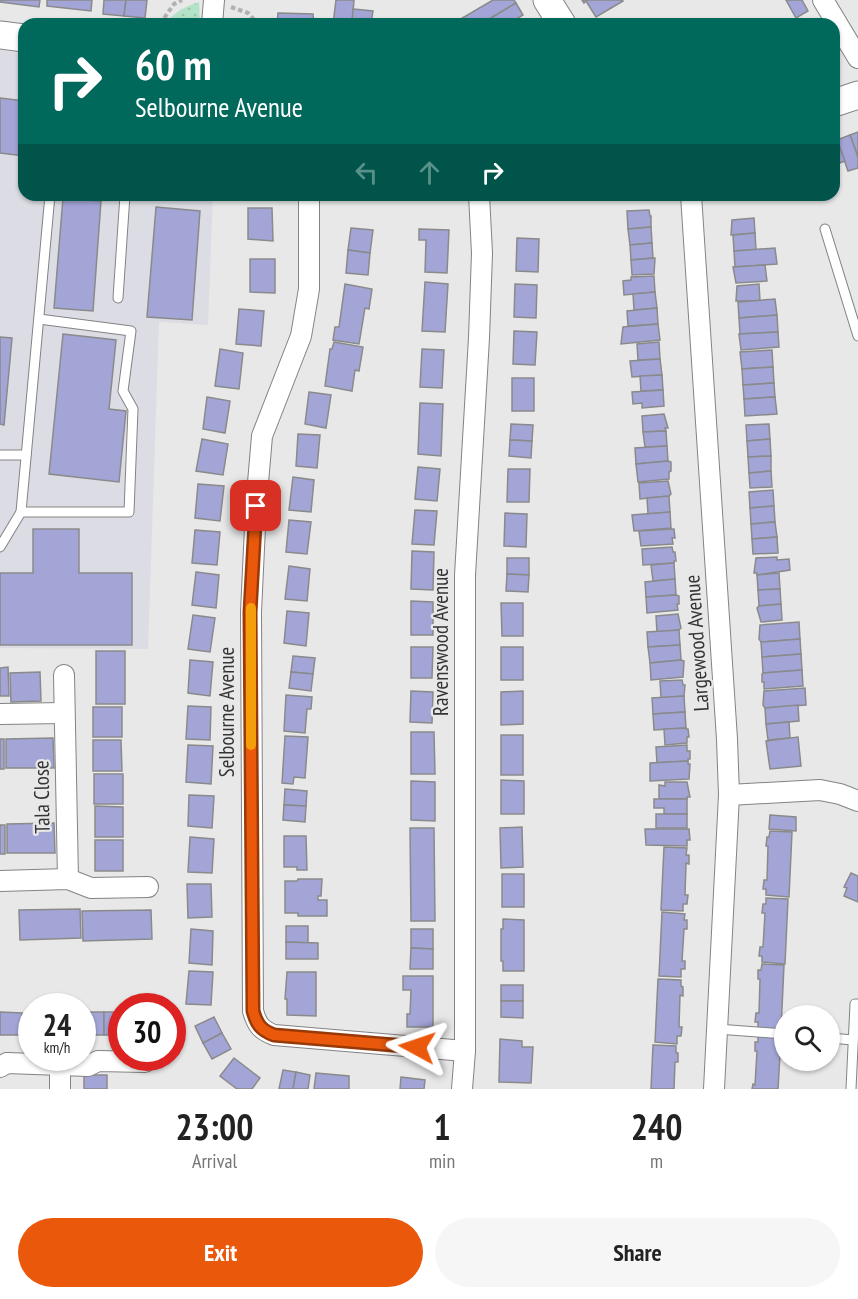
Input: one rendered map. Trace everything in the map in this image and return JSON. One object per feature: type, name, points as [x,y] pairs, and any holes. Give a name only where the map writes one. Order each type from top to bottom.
[{"type":"street","points":[[212,18],[214,0]]},
{"type":"street","points":[[547,0],[558,18]]},
{"type":"street","points":[[823,0],[834,18]]},
{"type":"street","points":[[840,28],[858,58]]},
{"type":"street","points":[[0,35],[18,37]]},
{"type":"street","points":[[840,101],[858,95]]},
{"type":"street","name":"Selbourne Avenue","points":[[309,201],[309,289],[301,336],[262,436],[256,506],[250,612],[253,1011],[256,1023],[264,1031],[274,1035],[465,1052]]},
{"type":"street","name":"Ravenswood Avenue","points":[[462,1089],[465,1052],[465,575],[479,339],[482,253],[479,201]]},
{"type":"street","name":"Largewood Avenue","points":[[691,201],[729,795],[714,1089]]},
{"type":"street","name":"Tala Close","points":[[64,675],[68,879]]},
{"type":"street","points":[[0,714],[64,713]]},
{"type":"street","points":[[729,795],[820,790],[858,801]]},
{"type":"street","points":[[0,881],[68,879],[91,888],[148,888]]},
{"type":"street","points":[[0,1067],[7,1063],[18,1063]]},
{"type":"street","points":[[60,1071],[60,1089]]},
{"type":"lane","points":[[0,547],[21,512],[49,201]]},
{"type":"lane","points":[[118,298],[124,201]]},
{"type":"lane","points":[[825,229],[858,336]]},
{"type":"lane","points":[[21,512],[129,512],[133,410],[123,391],[130,332],[39,320]]},
{"type":"lane","points":[[0,455],[26,455]]},
{"type":"lane","points":[[851,1089],[855,1004],[858,1004]]},
{"type":"lane","points":[[717,1029],[774,1033]]},
{"type":"lane","points":[[840,1039],[853,1040]]},
{"type":"path","points":[[164,18],[174,4],[182,0]]},
{"type":"path","points":[[214,0],[248,13],[253,18]]},
{"type":"shaded area","points":[[0,50],[18,53],[18,201],[213,201],[208,325],[159,322],[148,649],[0,648]]},
{"type":"green space","points":[[199,2],[200,18],[171,18]]},
{"type":"building","points":[[0,0],[40,0],[39,7],[0,2]]},
{"type":"building","points":[[47,0],[92,0],[91,11],[47,6]]},
{"type":"building","points":[[104,0],[126,0],[124,16],[103,14]]},
{"type":"building","points":[[126,0],[147,0],[145,18],[124,16]]},
{"type":"building","points":[[336,0],[354,0],[352,18],[334,18]]},
{"type":"building","points":[[493,0],[514,0],[516,3],[491,18],[462,18]]},
{"type":"building","points":[[582,0],[623,1],[596,17],[586,1],[584,3]]},
{"type":"building","points":[[786,0],[802,0],[808,11],[796,18]]},
{"type":"building","points":[[516,3],[523,15],[518,18],[491,18]]},
{"type":"building","points":[[353,9],[373,11],[372,18],[352,18]]},
{"type":"building","points":[[278,13],[313,14],[313,18],[278,18]]},
{"type":"building","points":[[0,98],[18,100],[18,155],[0,153]]},
{"type":"building","points":[[858,132],[858,157],[850,135]]},
{"type":"building","points":[[850,135],[858,157],[858,168],[848,171],[840,148],[840,139]]},
{"type":"building","points":[[840,148],[845,161],[840,163]]},
{"type":"building","points":[[63,201],[101,201],[93,311],[54,308]]},
{"type":"building","points":[[156,207],[200,211],[192,320],[147,317]]},
{"type":"building","points":[[248,208],[272,208],[273,241],[248,239]]},
{"type":"building","points":[[649,210],[651,227],[628,229],[627,211]]},
{"type":"building","points":[[754,218],[755,233],[731,235],[732,220]]},
{"type":"building","points":[[651,227],[652,243],[630,245],[628,229]]},
{"type":"building","points":[[351,228],[373,230],[370,253],[348,250]]},
{"type":"building","points":[[419,229],[449,230],[447,273],[425,272],[426,240],[419,240]]},
{"type":"building","points":[[755,233],[756,250],[734,251],[733,235]]},
{"type":"building","points":[[517,238],[539,239],[538,272],[516,271]]},
{"type":"building","points":[[652,243],[653,258],[631,260],[630,245]]},
{"type":"building","points":[[775,248],[777,264],[735,267],[734,251]]},
{"type":"building","points":[[348,250],[370,253],[368,275],[346,273]]},
{"type":"building","points":[[655,258],[654,274],[632,275],[631,260]]},
{"type":"building","points":[[250,259],[275,259],[275,293],[250,292]]},
{"type":"building","points":[[765,265],[767,281],[736,283],[733,267]]},
{"type":"building","points":[[654,276],[655,292],[624,295],[623,281],[631,280],[631,277]]},
{"type":"building","points":[[425,282],[448,284],[445,332],[422,331]]},
{"type":"building","points":[[345,284],[372,289],[369,309],[365,308],[359,344],[333,340],[335,327],[339,327]]},
{"type":"building","points":[[515,284],[537,285],[536,318],[514,317]]},
{"type":"building","points":[[759,284],[760,301],[736,301],[737,286]]},
{"type":"building","points":[[655,292],[657,308],[634,310],[633,294]]},
{"type":"building","points":[[775,299],[777,315],[739,318],[738,302]]},
{"type":"building","points":[[657,308],[658,324],[628,326],[627,311]]},
{"type":"building","points":[[239,309],[264,311],[261,346],[236,344]]},
{"type":"building","points":[[777,315],[778,332],[740,334],[739,318]]},
{"type":"building","points":[[658,324],[660,340],[621,344],[623,327]]},
{"type":"building","points":[[514,331],[537,332],[535,365],[513,364]]},
{"type":"building","points":[[778,332],[779,347],[741,350],[739,334]]},
{"type":"building","points":[[63,334],[116,340],[109,409],[126,411],[119,482],[49,474]]},
{"type":"building","points":[[0,337],[12,338],[4,425],[0,424]]},
{"type":"building","points":[[334,342],[363,347],[359,371],[355,370],[352,391],[325,386],[330,349]]},
{"type":"building","points":[[659,342],[660,359],[638,360],[637,344]]},
{"type":"building","points":[[220,349],[243,353],[239,389],[215,386]]},
{"type":"building","points":[[422,349],[444,350],[442,388],[420,387]]},
{"type":"building","points":[[772,350],[773,367],[742,369],[740,352]]},
{"type":"building","points":[[660,359],[662,375],[632,377],[630,361]]},
{"type":"building","points":[[773,367],[774,383],[743,385],[742,369]]},
{"type":"building","points":[[662,375],[663,390],[641,391],[640,376]]},
{"type":"building","points":[[512,378],[534,378],[534,411],[512,411]]},
{"type":"building","points":[[774,383],[775,397],[744,399],[743,385]]},
{"type":"building","points":[[663,390],[664,406],[642,408],[642,403],[633,404],[632,392]]},
{"type":"building","points":[[309,392],[331,395],[326,428],[305,424]]},
{"type":"building","points":[[207,397],[230,401],[225,433],[203,429]]},
{"type":"building","points":[[775,397],[777,414],[745,416],[744,399]]},
{"type":"building","points":[[420,403],[443,404],[441,456],[418,454]]},
{"type":"building","points":[[664,414],[668,428],[665,428],[666,431],[643,432],[642,416]]},
{"type":"building","points":[[511,424],[533,425],[532,441],[510,440]]},
{"type":"building","points":[[769,424],[770,439],[747,441],[746,425]]},
{"type":"building","points":[[666,431],[667,446],[645,447],[643,432]]},
{"type":"building","points":[[298,434],[320,435],[317,468],[296,466]]},
{"type":"building","points":[[202,439],[228,444],[223,475],[196,471]]},
{"type":"building","points":[[770,439],[771,456],[748,457],[747,441]]},
{"type":"building","points":[[510,440],[532,441],[531,458],[509,456]]},
{"type":"building","points":[[667,446],[668,461],[636,464],[635,448]]},
{"type":"building","points":[[771,456],[771,471],[749,473],[748,457]]},
{"type":"building","points":[[671,462],[669,479],[638,482],[636,464]]},
{"type":"building","points":[[418,467],[440,469],[437,501],[415,499]]},
{"type":"building","points":[[508,469],[530,469],[529,502],[507,502]]},
{"type":"building","points":[[771,471],[772,487],[750,488],[749,473]]},
{"type":"building","points":[[293,477],[314,480],[311,512],[289,510]]},
{"type":"building","points":[[668,481],[671,494],[669,496],[640,499],[639,483]]},
{"type":"building","points":[[198,484],[224,486],[220,521],[195,518]]},
{"type":"building","points":[[773,490],[774,506],[750,508],[749,492]]},
{"type":"building","points":[[669,496],[670,512],[648,514],[647,498]]},
{"type":"building","points":[[774,506],[775,522],[751,524],[750,508]]},
{"type":"building","points":[[415,510],[437,511],[434,545],[412,544]]},
{"type":"building","points":[[670,512],[671,528],[634,531],[632,515]]},
{"type":"building","points":[[505,513],[527,514],[526,547],[504,546]]},
{"type":"building","points":[[289,520],[311,522],[307,554],[286,552]]},
{"type":"building","points":[[775,522],[777,537],[752,539],[751,524]]},
{"type":"building","points":[[33,529],[79,529],[79,573],[132,573],[132,645],[0,645],[0,573],[33,573]]},
{"type":"building","points":[[674,529],[673,544],[641,546],[639,531]]},
{"type":"building","points":[[195,530],[220,532],[217,565],[192,563]]},
{"type":"building","points":[[777,537],[778,553],[753,554],[752,539]]},
{"type":"building","points":[[672,547],[675,552],[676,561],[674,563],[643,565],[642,549]]},
{"type":"building","points":[[412,551],[434,552],[433,590],[411,589]]},
{"type":"building","points":[[777,557],[777,560],[789,559],[790,570],[757,575],[754,573],[756,558]]},
{"type":"building","points":[[507,558],[529,558],[529,575],[507,574]]},
{"type":"building","points":[[674,563],[675,579],[653,581],[651,565]]},
{"type":"building","points":[[289,566],[310,569],[307,601],[285,599]]},
{"type":"building","points":[[196,572],[219,575],[216,608],[192,605]]},
{"type":"building","points":[[779,573],[780,589],[758,590],[757,575]]},
{"type":"building","points":[[507,574],[529,575],[528,592],[506,591]]},
{"type":"building","points":[[675,579],[676,595],[646,597],[645,582]]},
{"type":"building","points":[[780,589],[781,604],[759,606],[758,590]]},
{"type":"building","points":[[679,596],[678,610],[647,613],[646,597]]},
{"type":"building","points":[[411,601],[433,602],[433,635],[411,635]]},
{"type":"building","points":[[501,603],[523,603],[523,636],[502,636]]},
{"type":"building","points":[[781,604],[782,620],[761,622],[757,608],[759,606]]},
{"type":"building","points":[[287,611],[309,613],[306,646],[284,643]]},
{"type":"building","points":[[678,614],[681,628],[679,630],[657,632],[656,616]]},
{"type":"building","points":[[193,615],[215,618],[210,652],[188,649]]},
{"type":"building","points":[[799,622],[800,639],[761,642],[759,639],[760,625]]},
{"type":"building","points":[[679,630],[680,645],[648,647],[647,632]]},
{"type":"building","points":[[800,639],[801,654],[762,657],[761,642]]},
{"type":"building","points":[[680,645],[681,660],[650,663],[648,647]]},
{"type":"building","points":[[411,647],[433,647],[432,678],[411,678]]},
{"type":"building","points":[[501,647],[523,647],[523,680],[501,680]]},
{"type":"building","points":[[96,651],[125,651],[125,704],[96,704]]},
{"type":"building","points":[[801,654],[802,670],[763,673],[762,657]]},
{"type":"building","points":[[293,656],[315,658],[313,674],[291,672]]},
{"type":"building","points":[[190,660],[213,662],[210,696],[188,693]]},
{"type":"building","points":[[684,661],[683,677],[651,680],[650,663]]},
{"type":"building","points":[[8,667],[9,696],[0,696],[0,668]]},
{"type":"building","points":[[802,670],[803,686],[764,689],[763,673]]},
{"type":"building","points":[[40,672],[41,701],[11,702],[10,673]]},
{"type":"building","points":[[291,672],[313,674],[311,691],[289,688]]},
{"type":"building","points":[[682,680],[685,685],[684,696],[661,698],[660,681]]},
{"type":"building","points":[[805,688],[806,705],[765,708],[763,705],[764,691]]},
{"type":"building","points":[[411,691],[433,692],[432,723],[410,722]]},
{"type":"building","points":[[523,691],[523,724],[501,725],[501,692]]},
{"type":"building","points":[[286,695],[312,697],[311,709],[307,709],[305,733],[284,731]]},
{"type":"building","points":[[684,696],[685,712],[653,714],[652,698]]},
{"type":"building","points":[[798,705],[799,721],[766,724],[765,708]]},
{"type":"building","points":[[188,706],[211,707],[210,740],[186,739]]},
{"type":"building","points":[[93,707],[122,707],[122,737],[93,737]]},
{"type":"building","points":[[685,712],[686,728],[654,730],[653,714]]},
{"type":"building","points":[[789,722],[790,738],[768,740],[766,724]]},
{"type":"building","points":[[686,728],[689,737],[687,737],[687,743],[665,745],[664,729]]},
{"type":"building","points":[[411,732],[434,732],[435,774],[411,774]]},
{"type":"building","points":[[501,735],[523,735],[523,775],[501,775]]},
{"type":"building","points":[[285,736],[308,737],[305,778],[294,777],[293,784],[282,783]]},
{"type":"building","points":[[798,737],[801,766],[770,769],[766,741]]},
{"type":"building","points":[[53,738],[54,768],[6,768],[6,739]]},
{"type":"building","points":[[0,739],[4,739],[4,769],[0,769]]},
{"type":"building","points":[[93,740],[121,740],[122,771],[93,771]]},
{"type":"building","points":[[188,745],[213,746],[211,784],[186,782]]},
{"type":"building","points":[[687,745],[687,751],[690,751],[688,761],[657,763],[656,747]]},
{"type":"building","points":[[688,761],[690,764],[689,779],[650,781],[650,763]]},
{"type":"building","points":[[94,774],[123,774],[123,804],[94,804]]},
{"type":"building","points":[[501,780],[524,781],[524,814],[501,814]]},
{"type":"building","points":[[411,781],[435,782],[435,821],[411,820]]},
{"type":"building","points":[[665,782],[687,782],[690,797],[687,799],[659,799],[659,785],[665,786]]},
{"type":"building","points":[[285,789],[307,791],[306,806],[284,805]]},
{"type":"building","points":[[189,795],[214,796],[212,828],[188,826]]},
{"type":"building","points":[[654,799],[687,799],[687,814],[664,814],[664,808],[654,808]]},
{"type":"building","points":[[284,805],[306,806],[305,822],[283,820]]},
{"type":"building","points":[[95,806],[123,807],[123,837],[95,837]]},
{"type":"building","points":[[656,814],[687,814],[687,828],[656,828]]},
{"type":"building","points":[[770,815],[796,817],[796,831],[769,829]]},
{"type":"building","points":[[54,823],[55,853],[7,853],[7,824]]},
{"type":"building","points":[[0,825],[5,825],[5,854],[0,854]]},
{"type":"building","points":[[522,827],[523,867],[501,868],[500,828]]},
{"type":"building","points":[[410,828],[434,828],[435,921],[411,921]]},
{"type":"building","points":[[645,829],[689,829],[690,840],[687,840],[687,846],[646,845]]},
{"type":"building","points":[[770,831],[792,832],[789,897],[766,895],[766,889],[763,889],[764,880],[767,880],[768,846],[766,846]]},
{"type":"building","points":[[284,836],[306,836],[307,870],[284,867]]},
{"type":"building","points":[[190,837],[214,839],[212,873],[188,872]]},
{"type":"building","points":[[95,840],[123,840],[123,871],[95,871]]},
{"type":"building","points":[[664,847],[687,848],[686,855],[689,855],[689,864],[686,863],[685,895],[688,895],[687,904],[683,904],[683,911],[661,910]]},
{"type":"building","points":[[851,873],[858,876],[858,902],[844,896],[847,888],[844,887]]},
{"type":"building","points":[[502,874],[524,874],[524,907],[502,907]]},
{"type":"building","points":[[298,879],[322,879],[321,896],[318,896],[318,900],[327,900],[327,916],[298,916],[298,913],[285,913],[285,881],[297,881]]},
{"type":"building","points":[[187,884],[211,884],[212,917],[188,918]]},
{"type":"building","points":[[766,898],[788,899],[785,964],[762,962],[762,956],[759,956],[760,947],[763,947],[765,913],[762,913]]},
{"type":"building","points":[[80,909],[81,938],[20,940],[19,910]]},
{"type":"building","points":[[151,910],[152,939],[83,941],[82,911]]},
{"type":"building","points":[[662,912],[685,914],[684,920],[687,920],[687,929],[684,929],[682,961],[685,961],[685,969],[681,969],[681,977],[659,976]]},
{"type":"building","points":[[503,919],[524,920],[524,971],[503,971],[501,929],[503,929]]},
{"type":"building","points":[[286,926],[308,926],[308,943],[286,942]]},
{"type":"building","points":[[191,929],[213,931],[212,965],[189,963]]},
{"type":"building","points":[[411,929],[433,929],[433,949],[411,948]]},
{"type":"building","points":[[286,942],[318,943],[318,959],[286,959]]},
{"type":"building","points":[[411,948],[433,949],[433,969],[410,969]]},
{"type":"building","points":[[762,964],[784,965],[782,1005],[774,1005],[774,1030],[758,1029],[758,1022],[755,1022],[756,1013],[759,1013],[758,970],[761,970]]},
{"type":"building","points":[[189,971],[213,972],[211,1005],[186,1004]]},
{"type":"building","points":[[287,972],[316,972],[316,1016],[287,1015],[287,999],[285,999]]},
{"type":"building","points":[[403,976],[433,976],[433,1027],[407,1027],[411,990],[403,990]]},
{"type":"building","points":[[658,979],[681,980],[683,996],[680,995],[679,1027],[682,1027],[681,1036],[677,1036],[677,1044],[655,1042]]},
{"type":"building","points":[[501,985],[523,985],[523,1001],[501,1001]]},
{"type":"building","points":[[501,1001],[523,1001],[523,1018],[501,1017]]},
{"type":"building","points":[[0,1012],[18,1013],[18,1035],[0,1035]]},
{"type":"building","points":[[96,1012],[104,1012],[104,1035],[96,1035]]},
{"type":"building","points":[[104,1012],[108,1012],[108,1035],[104,1035]]},
{"type":"building","points":[[214,1017],[222,1033],[203,1043],[195,1026]]},
{"type":"building","points":[[222,1033],[231,1049],[212,1059],[203,1043]]},
{"type":"building","points":[[758,1036],[774,1037],[774,1071],[779,1071],[778,1089],[752,1089],[753,1084],[755,1085],[757,1051],[755,1051],[755,1042],[758,1042]]},
{"type":"building","points":[[500,1039],[522,1041],[522,1047],[533,1047],[531,1083],[499,1082]]},
{"type":"building","points":[[653,1045],[676,1046],[678,1062],[675,1062],[674,1089],[651,1089]]},
{"type":"building","points":[[234,1058],[260,1078],[252,1089],[237,1089],[220,1076]]},
{"type":"building","points":[[283,1070],[296,1072],[293,1089],[279,1089]]},
{"type":"building","points":[[296,1072],[310,1075],[308,1089],[293,1089]]},
{"type":"building","points":[[316,1073],[349,1076],[349,1089],[314,1089]]},
{"type":"building","points":[[84,1075],[107,1075],[107,1089],[84,1089]]},
{"type":"building","points":[[401,1077],[425,1080],[424,1089],[400,1089]]},
{"type":"slow traffic","points":[[251,608],[251,745]]},
{"type":"route","points":[[256,506],[250,612],[253,1011],[256,1023],[264,1031],[274,1035],[417,1047]]}]
